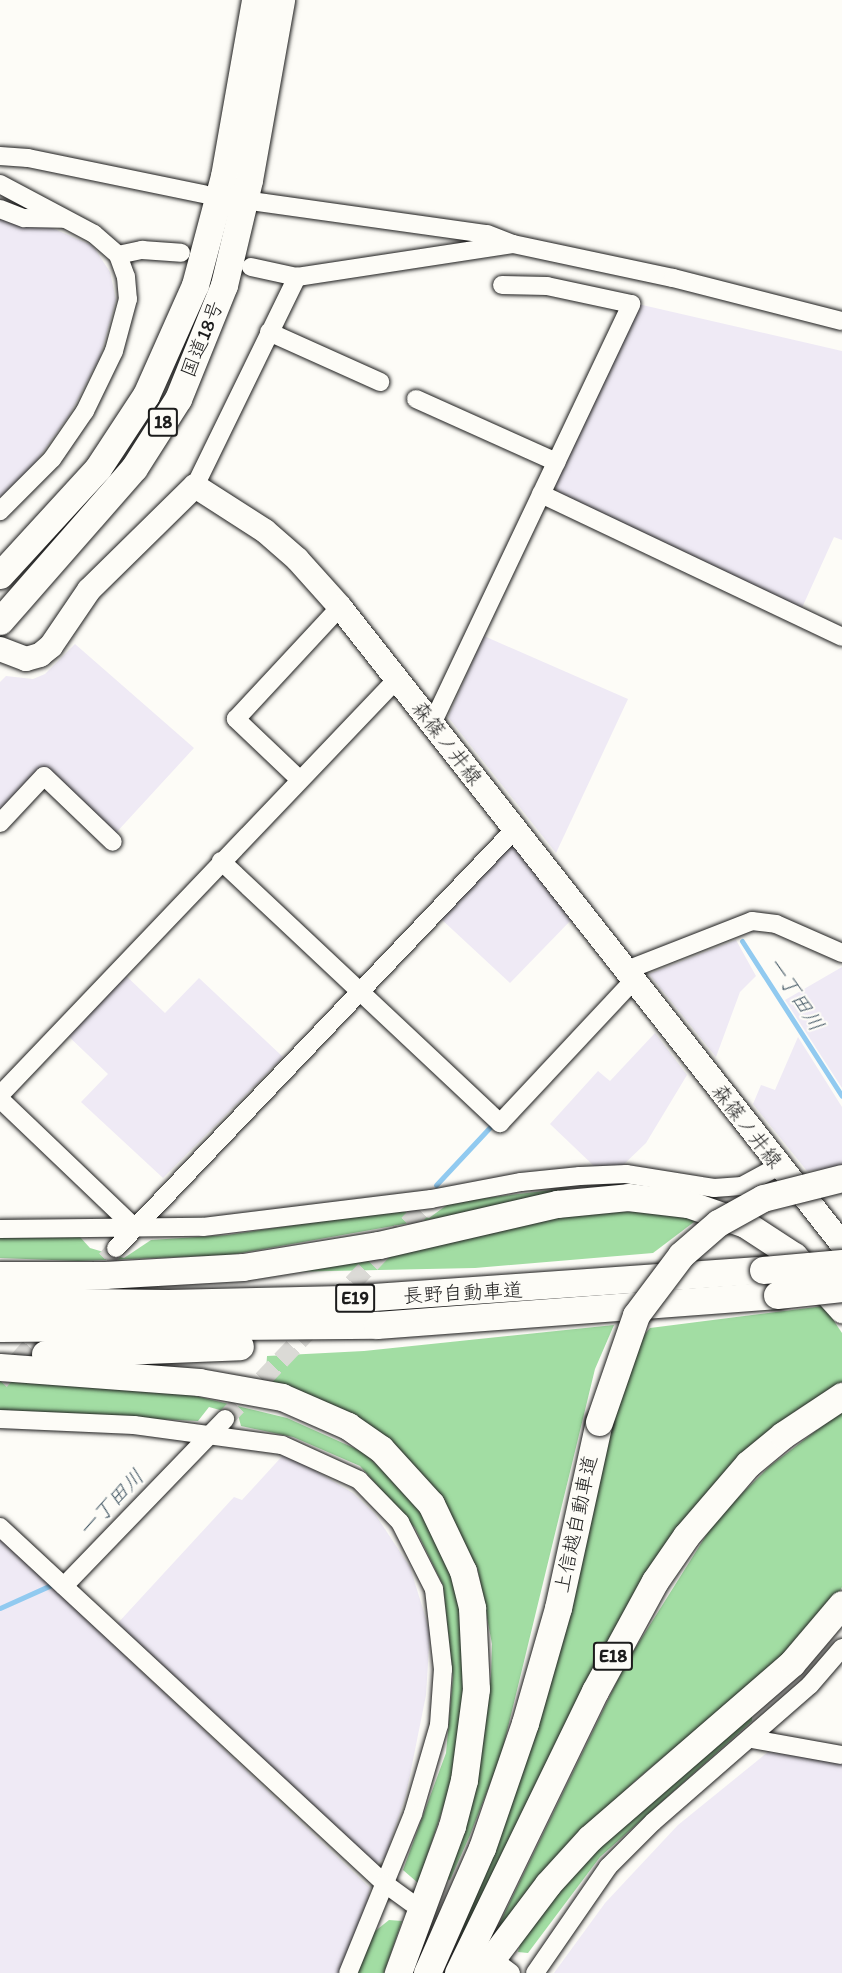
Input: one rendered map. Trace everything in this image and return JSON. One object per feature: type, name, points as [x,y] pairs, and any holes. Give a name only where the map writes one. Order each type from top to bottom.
[{"type":"highway","name":"国道18号","points":[[0,576],[98,468],[146,395],[195,285],[244,186],[255,0]]},
{"type":"highway","name":"国道18号","points":[[0,621],[134,468],[178,399],[224,285],[281,0]]},
{"type":"highway","name":"上信越自動車道","points":[[427,1973],[482,1848],[525,1723],[558,1608],[599,1422],[636,1315],[681,1255],[718,1223],[763,1198],[842,1178]]},
{"type":"highway","points":[[0,1276],[105,1275],[243,1267],[379,1245],[557,1204],[628,1197],[688,1204],[745,1224],[794,1256],[842,1310]]},
{"type":"highway","points":[[0,1276],[251,1288],[763,1270],[842,1263]]},
{"type":"highway","name":"長野自動車道","points":[[0,1301],[168,1304],[344,1299],[763,1270]]},
{"type":"highway","name":"長野自動車道","points":[[0,1328],[259,1328],[486,1319],[706,1302],[842,1288]]},
{"type":"highway","points":[[0,1353],[228,1347],[486,1319]]},
{"type":"highway","points":[[0,1367],[199,1382],[282,1397],[348,1426],[381,1449],[431,1504],[464,1571],[472,1608],[476,1689],[464,1780],[452,1826],[398,1973]]},
{"type":"highway","name":"E18","points":[[458,1973],[595,1691],[661,1572],[716,1498],[748,1464],[783,1435],[842,1396]]},
{"type":"highway","points":[[499,1971],[548,1884],[590,1838],[792,1663],[842,1604]]},
{"type":"main road","name":"森篠ノ井線","points":[[195,486],[266,531],[297,559],[340,607],[842,1244]]},
{"type":"main road","points":[[0,649],[26,659],[40,655],[51,646],[89,590],[195,486]]},
{"type":"street","points":[[0,156],[28,158],[204,194]]},
{"type":"street","points":[[0,184],[94,234],[118,255],[126,277],[128,299],[121,331],[101,380],[52,459],[0,512]]},
{"type":"street","points":[[244,186],[487,234],[513,244],[673,278],[842,321]]},
{"type":"street","points":[[0,209],[24,218],[65,219]]},
{"type":"street","points":[[251,267],[297,277],[513,244]]},
{"type":"street","points":[[118,255],[142,250],[180,253]]},
{"type":"street","points":[[195,486],[217,446],[297,277]]},
{"type":"street","points":[[432,724],[631,304],[547,286],[502,285]]},
{"type":"street","points":[[269,332],[380,382]]},
{"type":"street","points":[[416,399],[556,462]]},
{"type":"street","points":[[541,494],[842,637]]},
{"type":"street","points":[[298,778],[236,719],[340,607]]},
{"type":"street","points":[[134,1227],[0,1097],[298,778],[397,679]]},
{"type":"street","points":[[0,823],[44,776],[113,842]]},
{"type":"street","points":[[116,1248],[357,991],[515,829]]},
{"type":"street","points":[[221,861],[500,1123],[630,975],[752,921],[776,924],[842,953]]},
{"type":"street","points":[[0,1229],[203,1227],[427,1204],[521,1182],[626,1174],[714,1188],[742,1186],[779,1166]]},
{"type":"street","points":[[0,1419],[134,1425],[282,1445],[359,1480],[400,1522],[434,1589],[443,1669],[439,1725],[413,1814],[348,1973]]},
{"type":"street","points":[[64,1586],[225,1419]]},
{"type":"street","points":[[0,1527],[384,1883],[412,1903]]},
{"type":"street","points":[[535,1973],[608,1867],[705,1776],[752,1739],[810,1685],[842,1648]]},
{"type":"street","points":[[752,1739],[842,1755]]},
{"type":"shaded area","points":[[0,214],[43,224],[93,246],[110,272],[116,300],[100,357],[70,414],[33,466],[0,498]]},
{"type":"shaded area","points":[[638,304],[842,351],[842,540],[834,537],[801,610],[562,498],[553,483]]},
{"type":"shaded area","points":[[484,636],[628,699],[556,853],[448,717]]},
{"type":"shaded area","points":[[75,644],[194,748],[114,835],[44,770],[0,815],[0,682],[6,676],[33,679],[45,674]]},
{"type":"shaded area","points":[[511,844],[519,846],[575,916],[510,983],[440,918]]},
{"type":"shaded area","points":[[736,940],[756,976],[740,992],[716,1057],[649,974]]},
{"type":"shaded area","points":[[842,967],[842,1088],[785,1000]]},
{"type":"shaded area","points":[[122,972],[165,1013],[199,978],[283,1057],[163,1178],[81,1102],[108,1074],[64,1032]]},
{"type":"shaded area","points":[[655,1033],[687,1075],[646,1143],[621,1167],[595,1167],[550,1124],[598,1071],[610,1081]]},
{"type":"shaded area","points":[[798,1037],[842,1107],[842,1167],[807,1171],[753,1104],[761,1085],[775,1090]]},
{"type":"shaded area","points":[[285,1453],[353,1493],[375,1514],[410,1567],[430,1632],[426,1695],[406,1795],[385,1858],[375,1864],[117,1624],[234,1497],[242,1500]]},
{"type":"shaded area","points":[[0,1537],[370,1888],[362,1924],[340,1973],[0,1973]]},
{"type":"shaded area","points":[[768,1752],[842,1762],[842,1973],[554,1973],[605,1903],[678,1825]]},
{"type":"green space","points":[[569,1188],[494,1208],[230,1255],[78,1261],[0,1258],[0,1238],[80,1237],[90,1248],[124,1258],[151,1240],[227,1235],[398,1210],[429,1218],[451,1202]]},
{"type":"green space","points":[[669,1211],[698,1219],[653,1253],[475,1268],[282,1272],[582,1212]]},
{"type":"green space","points":[[824,1306],[842,1333],[842,1382],[797,1410],[727,1470],[452,1958],[479,1881],[595,1477],[634,1357],[645,1334],[650,1328]]},
{"type":"green space","points":[[614,1325],[595,1369],[501,1756],[450,1880],[446,1879],[483,1743],[491,1676],[492,1644],[478,1570],[435,1491],[265,1387],[267,1356],[364,1351]]},
{"type":"green space","points":[[0,1381],[187,1394],[287,1418],[363,1452],[415,1500],[447,1558],[464,1625],[467,1671],[453,1778],[418,1883],[403,1870],[446,1753],[453,1677],[443,1585],[415,1528],[360,1466],[293,1437],[241,1426],[238,1415],[209,1407],[198,1421],[0,1411]]},
{"type":"green space","points":[[842,1411],[842,1587],[837,1597],[784,1656],[636,1780],[533,1883],[493,1937],[626,1663],[717,1518],[770,1466]]},
{"type":"green space","points":[[752,1713],[752,1721],[600,1857],[528,1953],[518,1952],[524,1931],[610,1833]]},
{"type":"green space","points":[[389,1920],[402,1921],[384,1973],[355,1973],[374,1932]]},
{"type":"waterway","name":"一丁田川","points":[[742,941],[842,1096]]},
{"type":"waterway","name":"一丁田川","points":[[436,1185],[491,1126]]},
{"type":"waterway","name":"一丁田川","points":[[0,1608],[49,1586]]},
{"type":"tunnel","points":[[334,1303],[423,1208]]},
{"type":"tunnel","points":[[88,1280],[116,1248]]},
{"type":"tunnel","points":[[225,1419],[316,1323]]},
{"type":"tunnel","points":[[0,1381],[50,1324]]}]
